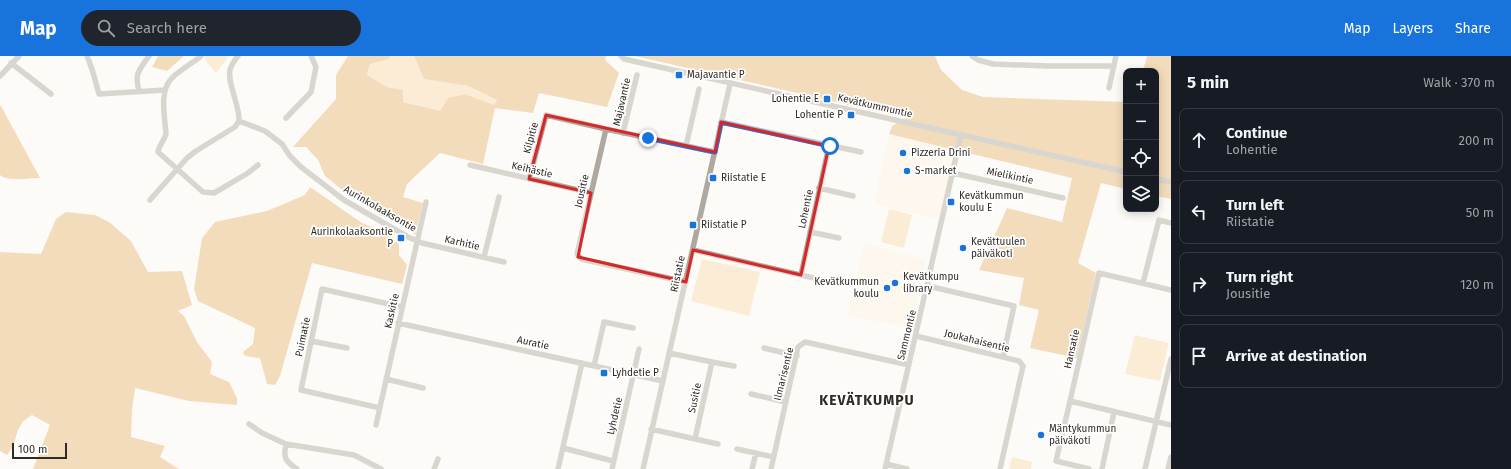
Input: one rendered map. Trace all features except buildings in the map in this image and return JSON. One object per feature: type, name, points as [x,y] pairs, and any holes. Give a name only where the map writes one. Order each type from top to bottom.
[{"type":"street","points":[[0,76],[11,63],[20,56]]},
{"type":"street","points":[[87,56],[98,94],[165,90]]},
{"type":"street","points":[[139,91],[136,82],[137,73],[149,56]]},
{"type":"street","points":[[201,56],[170,80],[165,90],[166,134],[165,140],[159,146],[158,152],[203,192],[214,193],[248,173],[258,165]]},
{"type":"street","points":[[150,200],[176,168],[196,151],[235,127],[239,121],[230,76],[232,65],[238,56]]},
{"type":"street","points":[[286,118],[311,92],[316,67],[311,56]]},
{"type":"street","name":"Kevätkummuntie","points":[[621,56],[730,84],[1123,171]]},
{"type":"street","points":[[972,56],[978,60],[993,64],[1114,66]]},
{"type":"street","points":[[1109,88],[1116,56]]},
{"type":"street","points":[[11,63],[51,94]]},
{"type":"street","name":"Majavantie","points":[[623,133],[637,75]]},
{"type":"street","name":"Riistatie","points":[[643,469],[730,84]]},
{"type":"street","points":[[686,146],[699,89]]},
{"type":"street","name":"Kilpitie","points":[[529,179],[546,115],[606,129]]},
{"type":"street","name":"Aurinkolaaksontie","points":[[239,121],[265,131],[274,137],[301,167],[344,200],[417,241]]},
{"type":"street","points":[[721,122],[861,152]]},
{"type":"street","points":[[606,129],[715,152]]},
{"type":"street","name":"Jousitie","points":[[606,129],[577,254],[578,257],[581,259],[686,282]]},
{"type":"street","name":"Sammontie","points":[[886,466],[961,135]]},
{"type":"street","name":"Lohentie","points":[[801,275],[819,188],[830,146]]},
{"type":"street","name":"Keihästie","points":[[470,165],[591,193]]},
{"type":"street","name":"Mielikintie","points":[[953,173],[1062,198]]},
{"type":"street","points":[[1159,180],[1171,182]]},
{"type":"street","points":[[819,188],[853,196]]},
{"type":"street","points":[[484,257],[499,196]]},
{"type":"street","name":"Kaskitie","points":[[376,425],[426,202]]},
{"type":"street","points":[[1143,283],[1158,220],[1171,223]]},
{"type":"street","points":[[810,232],[840,238]]},
{"type":"street","name":"Karhitie","points":[[417,241],[504,262]]},
{"type":"street","points":[[693,250],[831,282]]},
{"type":"street","name":"Hansatie","points":[[1070,401],[1099,273],[1171,290]]},
{"type":"street","points":[[928,286],[1014,306],[1003,357]]},
{"type":"street","name":"Puimatie","points":[[380,408],[301,390],[322,289],[402,307]]},
{"type":"street","points":[[594,366],[604,322],[633,328]]},
{"type":"street","name":"Auratie","points":[[398,323],[663,381]]},
{"type":"street","name":"Joukahaisentie","points":[[916,336],[1019,361],[1023,366],[1000,469]]},
{"type":"street","points":[[311,341],[347,348]]},
{"type":"street","name":"Ilmarisentie","points":[[771,469],[798,347],[805,342],[909,365]]},
{"type":"street","points":[[764,348],[796,356]]},
{"type":"street","name":"Lyhdetie","points":[[612,469],[639,349]]},
{"type":"street","points":[[670,353],[734,366]]},
{"type":"street","points":[[1144,469],[1171,359]]},
{"type":"street","name":"Susitie","points":[[695,439],[712,362]]},
{"type":"street","points":[[558,469],[582,363]]},
{"type":"street","points":[[386,379],[423,388]]},
{"type":"street","points":[[751,394],[786,402]]},
{"type":"street","points":[[1089,469],[1056,461],[1070,401],[1171,425]]},
{"type":"street","points":[[1102,469],[1114,412]]},
{"type":"street","points":[[249,424],[262,433],[286,444],[354,455],[381,469]]},
{"type":"street","points":[[652,429],[718,444]]},
{"type":"street","points":[[286,444],[286,460],[297,469]]},
{"type":"street","points":[[563,448],[613,461]]},
{"type":"street","points":[[737,449],[773,457]]},
{"type":"street","points":[[755,469],[756,453]]},
{"type":"street","points":[[1168,469],[1171,457]]},
{"type":"street","points":[[434,469],[438,458]]},
{"type":"street","points":[[886,466],[908,469]]},
{"type":"highlighted area","points":[[546,115],[715,152],[721,122],[829,146],[801,275],[693,250],[686,282],[578,257],[591,193],[529,179]]},
{"type":"shaded area","points":[[158,56],[184,56],[167,71],[152,67]]},
{"type":"shaded area","points":[[204,56],[228,57],[216,73],[208,64]]},
{"type":"shaded area","points":[[348,56],[390,56],[389,59],[370,64],[367,75],[387,87],[403,90],[403,102],[440,111],[448,98],[465,94],[494,105],[497,100],[468,86],[424,79],[414,56],[606,56],[605,60],[619,73],[607,107],[539,93],[533,113],[495,108],[483,164],[440,153],[407,184],[403,197],[423,203],[415,235],[386,212],[346,193],[325,176],[318,160],[306,147],[293,147],[336,99],[336,75]]},
{"type":"shaded area","points":[[390,56],[414,56],[424,79],[468,86],[497,100],[494,105],[465,94],[448,98],[440,111],[403,102],[403,90],[387,87],[367,75],[370,64],[389,59]]},
{"type":"shaded area","points":[[635,56],[935,56],[941,70],[962,90],[983,97],[1123,102],[1123,188],[1101,183],[1078,263],[1096,273],[1077,358],[1030,348],[1039,310],[1019,305],[1024,278],[979,270],[1007,208],[1062,222],[1072,178],[889,134],[892,126],[906,118]]},
{"type":"shaded area","points":[[1147,56],[1171,56],[1171,199],[1159,197],[1159,68],[1144,68]]},
{"type":"shaded area","points":[[0,106],[40,178],[13,179],[0,175]]},
{"type":"shaded area","points":[[889,134],[961,150],[945,221],[874,204]]},
{"type":"shaded area","points":[[310,187],[362,223],[379,230],[399,244],[399,255],[407,265],[402,284],[312,263],[280,376],[275,385],[267,384],[260,358],[245,356],[243,352],[253,344],[255,328],[198,301],[194,289],[202,238],[215,222],[267,211],[305,195]]},
{"type":"shaded area","points":[[889,209],[912,215],[904,248],[881,242]]},
{"type":"shaded area","points":[[66,212],[95,215],[109,222],[131,241],[148,272],[182,271],[192,305],[178,311],[184,316],[197,342],[212,362],[210,374],[229,382],[237,398],[237,405],[189,401],[135,388],[132,410],[131,437],[165,446],[160,457],[179,469],[33,469],[50,425],[32,415],[19,427],[12,447],[7,455],[0,451],[0,252],[41,254],[56,219]]},
{"type":"shaded area","name":"Kevätkummun koulu","points":[[864,243],[926,260],[912,327],[847,316]]},
{"type":"shaded area","points":[[702,259],[760,272],[749,316],[691,301]]},
{"type":"shaded area","points":[[1135,335],[1169,343],[1160,381],[1125,374]]},
{"type":"shaded area","points":[[1012,457],[1032,462],[1031,469],[1009,469]]},
{"type":"place","name":"Majavantie P","points":[[679,75]]},
{"type":"place","name":"Lohentie E","points":[[827,99]]},
{"type":"place","name":"Lohentie P","points":[[851,115]]},
{"type":"place","name":"Pizzeria Drini","points":[[903,153]]},
{"type":"place","name":"S-market","points":[[907,171]]},
{"type":"place","name":"Riistatie E","points":[[713,178]]},
{"type":"place","name":"Kevätkummun koulu E","points":[[951,202]]},
{"type":"place","name":"Riistatie P","points":[[693,225]]},
{"type":"place","name":"Aurinkolaaksontie P","points":[[401,238]]},
{"type":"place","name":"Kevättuulen päiväkoti","points":[[963,248]]},
{"type":"place","name":"Kevätkumpu library","points":[[895,283]]},
{"type":"place","name":"Kevätkummun koulu","points":[[887,288]]},
{"type":"place","name":"Lyhdetie P","points":[[604,373]]},
{"type":"place","name":"Mäntykummun päiväkoti","points":[[1041,435]]},
{"type":"district","name":"KEVÄTKUMPU","points":[[867,400]]},
{"type":"route","points":[[648,138],[715,152],[721,122],[830,146]]}]
